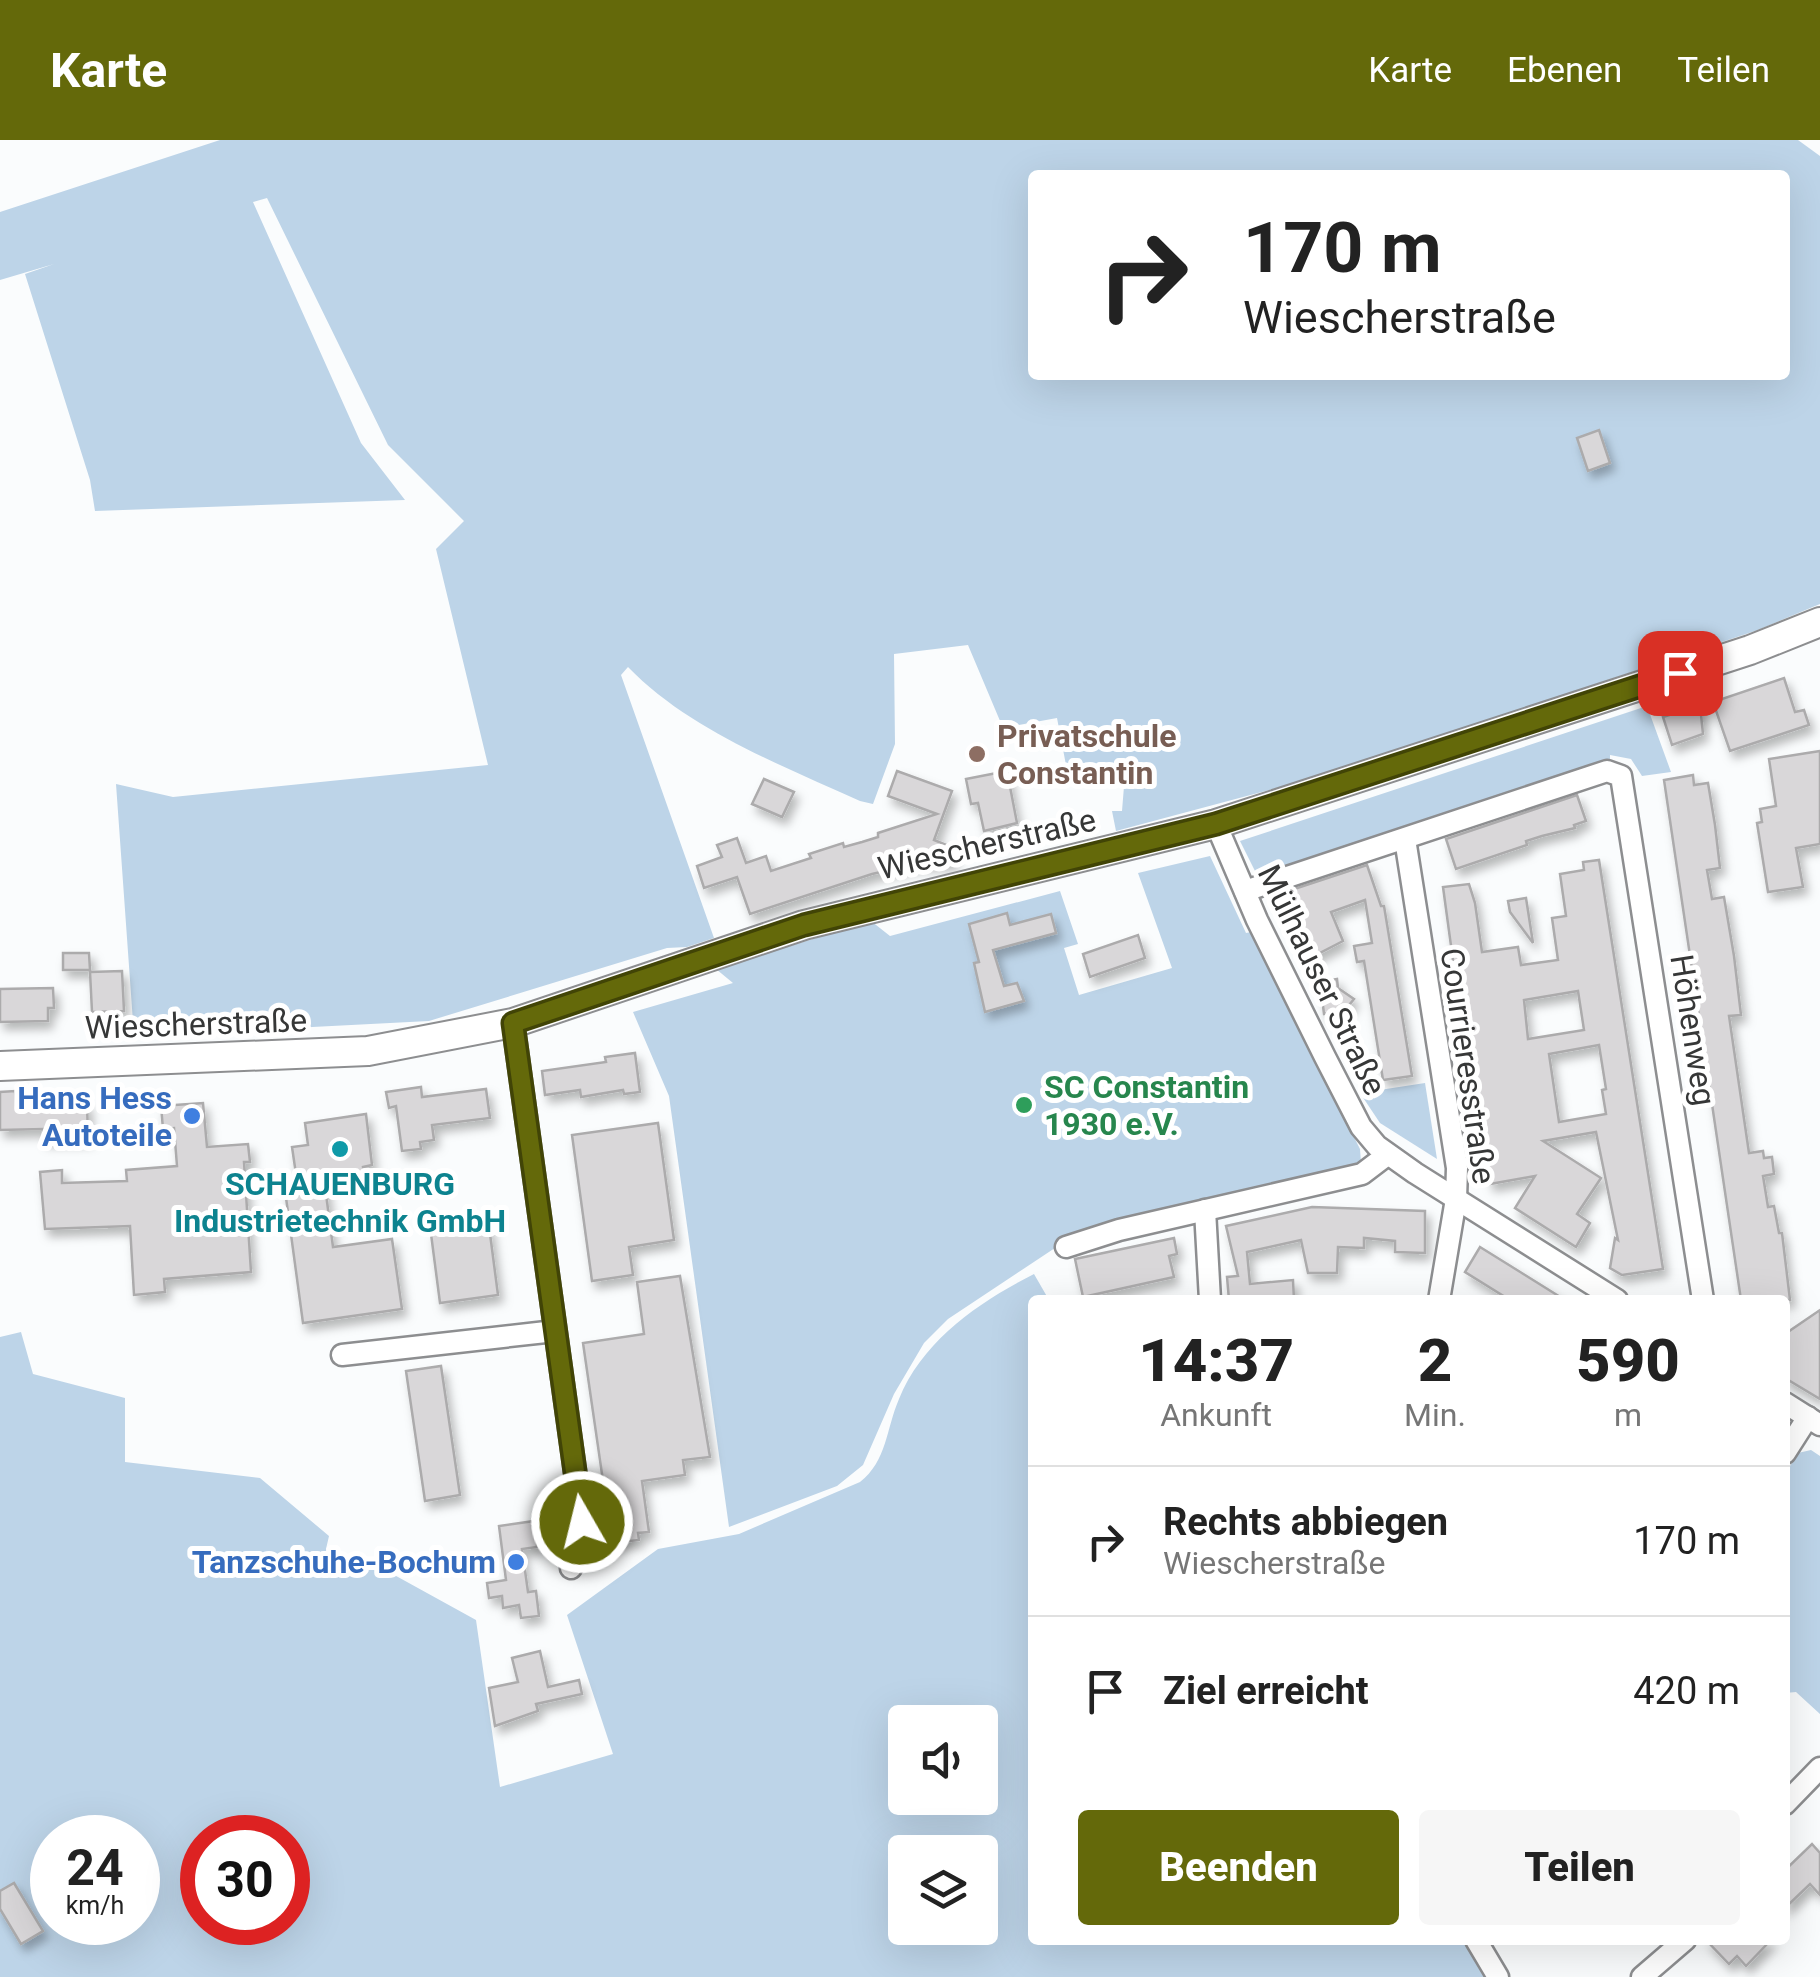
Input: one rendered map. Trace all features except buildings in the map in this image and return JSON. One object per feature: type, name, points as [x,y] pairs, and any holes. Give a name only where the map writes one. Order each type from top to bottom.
[{"type":"main road","name":"Wiescherstraße","points":[[0,1066],[368,1051],[513,1023],[804,925],[1216,824],[1750,650],[1820,622]]},
{"type":"street","name":"Höhenweg","points":[[1405,839],[1607,771],[1616,772],[1624,781],[1702,1295]]},
{"type":"street","name":"Mülhauser Straße","points":[[1216,824],[1244,892],[1356,1117],[1387,1155],[1609,1295]]},
{"type":"street","points":[[1244,892],[1405,839]]},
{"type":"street","name":"Courrieresstraße","points":[[1405,839],[1457,1168],[1456,1199],[1440,1295]]},
{"type":"street","points":[[513,1023],[582,1522],[571,1568]]},
{"type":"street","points":[[1066,1247],[1362,1174],[1387,1155]]},
{"type":"street","points":[[1204,1210],[1210,1295]]},
{"type":"street","points":[[342,1356],[555,1330]]},
{"type":"street","points":[[1790,1406],[1814,1421],[1790,1447]]},
{"type":"street","points":[[1790,1799],[1820,1768]]},
{"type":"street","points":[[1479,1945],[1498,1977]]},
{"type":"street","points":[[1642,1977],[1679,1945]]},
{"type":"shaded area","points":[[220,140],[1798,140],[1820,156],[1820,604],[1758,630],[1314,778],[1116,831],[1112,811],[1122,811],[1125,774],[1066,765],[1057,718],[1003,728],[968,645],[894,654],[895,744],[873,804],[799,774],[707,728],[628,667],[621,675],[714,938],[687,947],[667,948],[429,1021],[134,1036],[116,784],[173,797],[488,765],[436,549],[464,521],[388,445],[267,198],[253,202],[361,443],[405,500],[95,511],[90,480],[25,274],[54,264],[0,280],[0,212]]},
{"type":"shaded area","points":[[1647,706],[1671,772],[1642,776],[1631,759],[1610,755],[1610,760],[1259,879],[1240,841]]},
{"type":"shaded area","points":[[1210,856],[1246,933],[1251,932],[1360,1149],[1361,1163],[1357,1168],[1067,1240],[948,1319],[924,1343],[894,1394],[863,1465],[837,1486],[729,1527],[669,1096],[633,1012],[733,983],[716,969],[871,921],[890,936],[1060,891],[1078,944],[1064,948],[1079,995],[1172,968],[1138,873]]},
{"type":"shaded area","points":[[1425,1083],[1437,1159],[1380,1123],[1360,1093]]},
{"type":"shaded area","points":[[1034,1274],[1046,1295],[1028,1295],[1028,1945],[1473,1945],[1491,1977],[0,1977],[0,1337],[21,1332],[33,1374],[125,1398],[125,1462],[260,1478],[329,1536],[329,1556],[337,1553],[378,1566],[476,1620],[500,1787],[613,1754],[567,1615],[658,1549],[739,1534],[860,1482],[881,1454],[909,1378],[955,1325]]},
{"type":"shaded area","points":[[1811,1450],[1820,1456],[1820,1714],[1796,1692],[1790,1693],[1790,1466],[1798,1453]]},
{"type":"place","name":"Privatschule Constantin","points":[[977,754]]},
{"type":"place","name":"SC Constantin 1930 e.V.","points":[[1024,1105]]},
{"type":"place","name":"Hans Hess Autoteile","points":[[192,1116]]},
{"type":"place","name":"SCHAUENBURG Industrietechnik GmbH","points":[[340,1149]]},
{"type":"place","name":"Tanzschuhe-Bochum","points":[[516,1562]]},
{"type":"route","points":[[582,1522],[513,1023],[804,925],[1216,824],[1680,673]]}]
